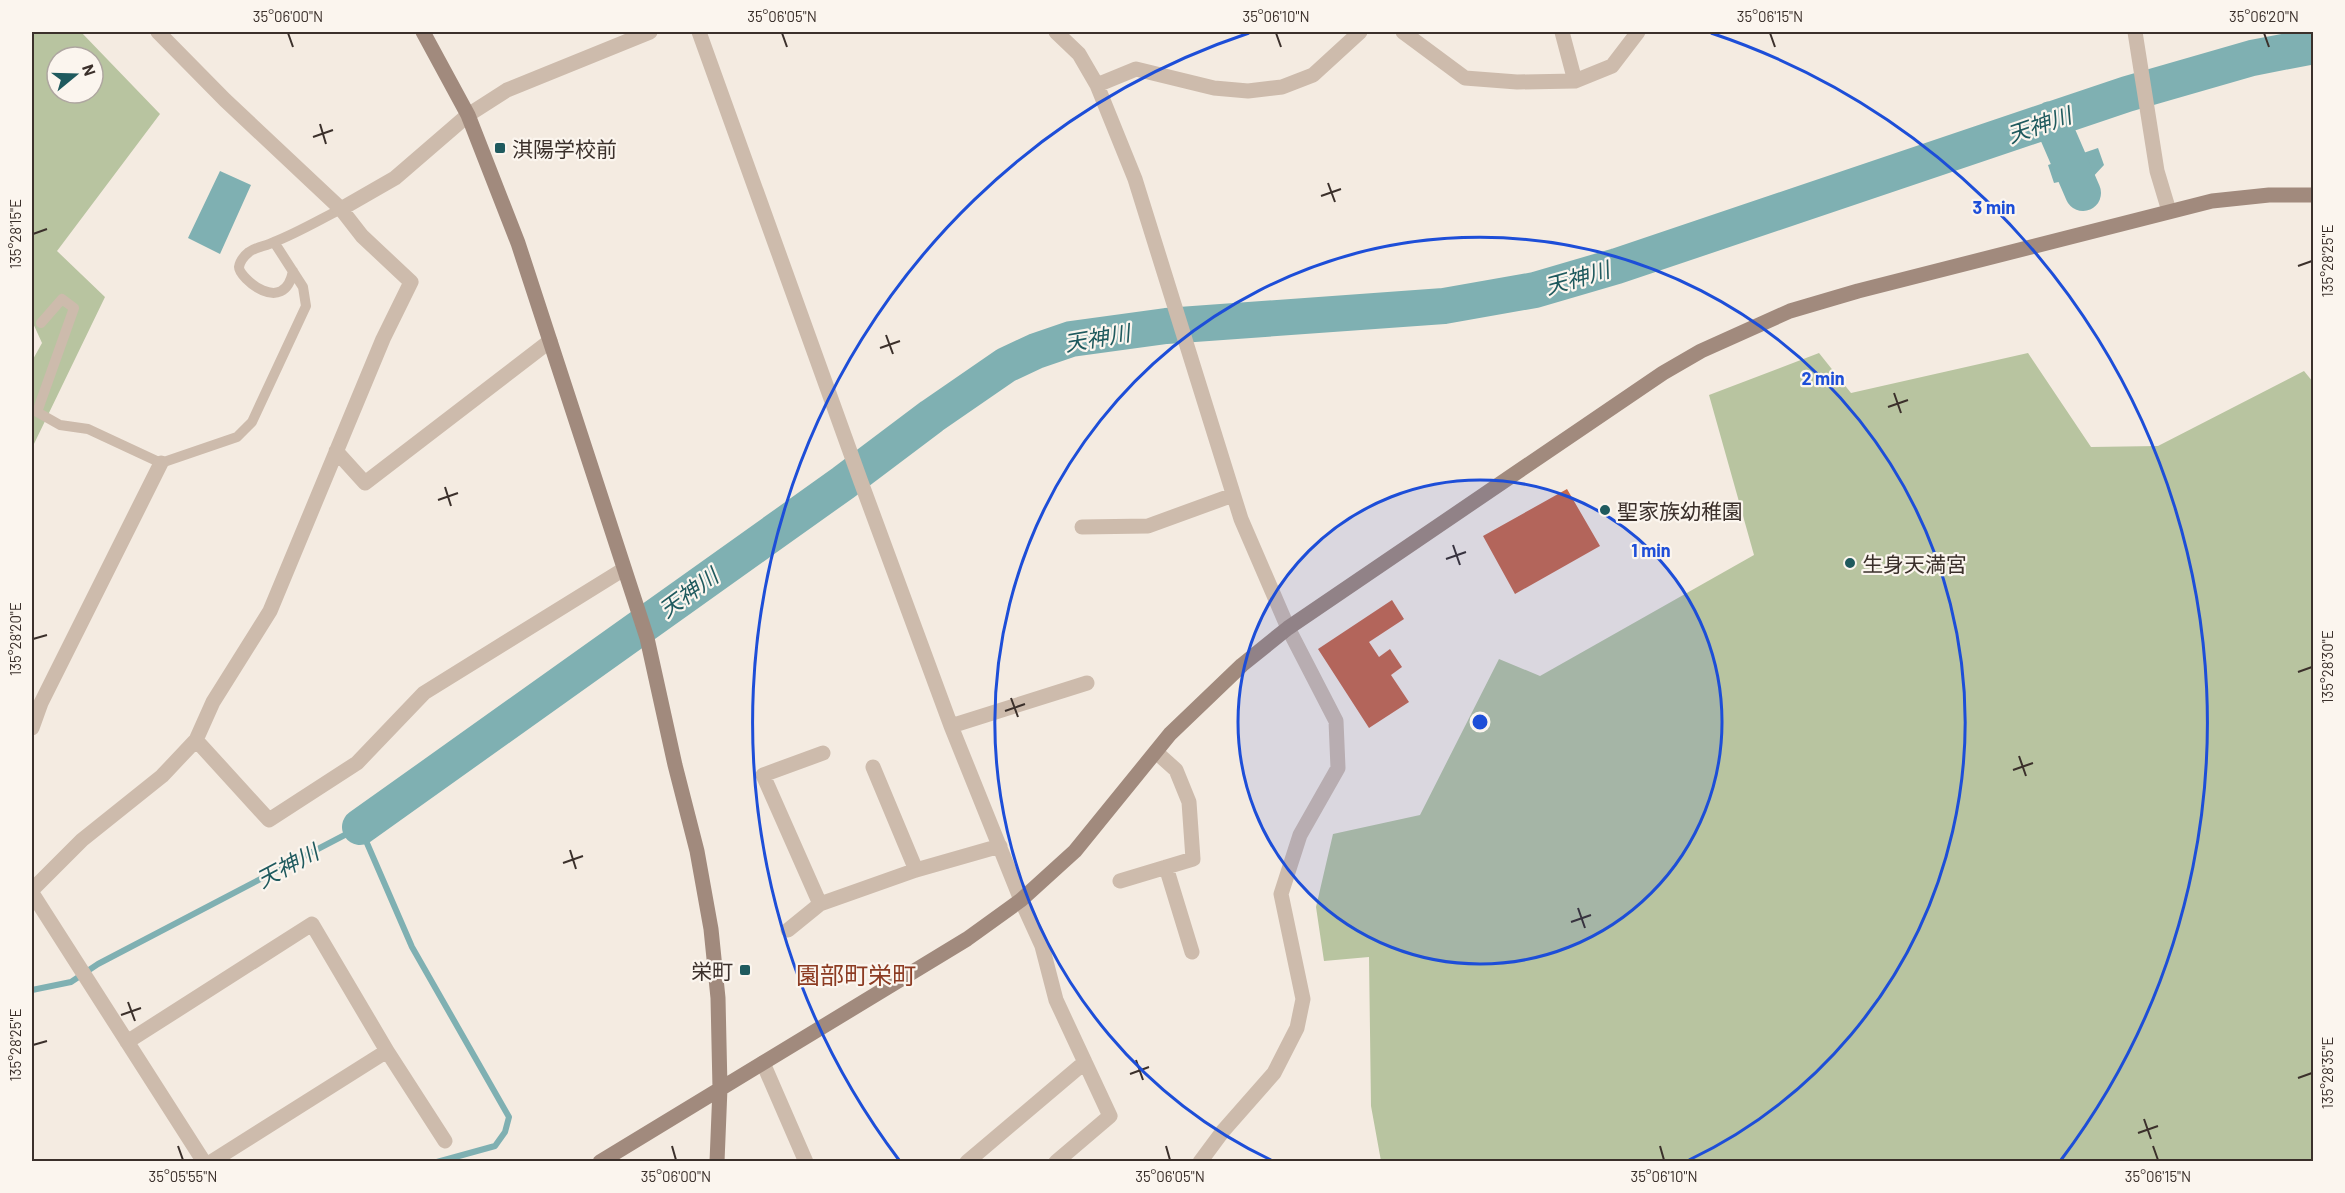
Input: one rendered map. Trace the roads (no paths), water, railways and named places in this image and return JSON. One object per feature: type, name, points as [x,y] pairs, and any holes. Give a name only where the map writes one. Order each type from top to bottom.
[{"type":"street","points":[[158,32],[225,100],[341,209],[362,236],[411,282],[383,339],[270,611],[213,702],[196,740],[162,776],[82,840],[32,891],[204,1161]]},
{"type":"street","points":[[423,32],[468,115],[518,243],[647,638],[697,851],[711,929],[718,998],[720,1088],[717,1161]]},
{"type":"street","points":[[341,209],[395,178],[468,115],[507,90],[650,32]]},
{"type":"street","points":[[699,32],[951,726],[1021,900],[1042,946],[1056,1000],[1110,1116],[1056,1161]]},
{"type":"street","points":[[1056,32],[1079,54],[1097,85],[1135,179],[1241,519],[1288,628],[1336,721],[1338,768],[1300,835],[1281,894],[1303,999],[1297,1028],[1274,1073],[1200,1161]]},
{"type":"street","points":[[1097,85],[1136,69],[1214,88],[1248,91],[1282,87],[1313,75],[1360,32]]},
{"type":"street","points":[[1403,32],[1465,78],[1517,82],[1575,81],[1612,66],[1638,32]]},
{"type":"street","points":[[1562,32],[1575,81]]},
{"type":"street","points":[[2135,32],[2157,171],[2169,211]]},
{"type":"street","points":[[600,1161],[967,939],[1021,900],[1075,851],[1156,752],[1203,700],[1242,664],[1288,628],[1663,373],[1701,351],[1802,308],[1858,291],[2169,211],[2238,198],[2313,195]]},
{"type":"street","points":[[336,451],[365,483],[550,341]]},
{"type":"street","points":[[32,728],[34,709],[161,462]]},
{"type":"street","points":[[1082,527],[1148,526],[1233,495]]},
{"type":"street","points":[[196,740],[269,820],[357,763],[423,693],[624,569]]},
{"type":"street","points":[[951,726],[1087,683]]},
{"type":"street","points":[[1120,881],[1193,859],[1189,802],[1176,770],[1156,752]]},
{"type":"street","points":[[820,904],[763,775],[823,753]]},
{"type":"street","points":[[873,767],[916,870]]},
{"type":"street","points":[[788,930],[820,904],[916,870],[1000,846]]},
{"type":"street","points":[[1166,867],[1192,952]]},
{"type":"street","points":[[127,1042],[312,924],[387,1051],[445,1141]]},
{"type":"street","points":[[211,1161],[387,1051]]},
{"type":"street","points":[[968,1161],[1085,1062]]},
{"type":"street","points":[[763,1063],[806,1161]]},
{"type":"lane","points":[[293,271],[287,288],[281,293],[274,294],[244,278],[239,265],[243,256],[256,248],[274,242],[341,209]]},
{"type":"lane","points":[[41,323],[62,299],[74,308],[37,412],[60,425],[88,429],[161,462],[237,437],[252,422],[306,306],[303,287],[274,242]]},
{"type":"water","points":[[2098,148],[2104,165],[2090,180],[2093,190],[2078,195],[2074,187],[2063,181],[2054,183],[2048,165]]},
{"type":"water","points":[[220,171],[251,185],[220,254],[188,238]]},
{"type":"waterway","name":"天神川","points":[[360,827],[843,483],[932,416],[1006,365],[1036,351],[1071,339],[1166,326],[1444,306],[1535,290],[1617,266],[2127,94],[2252,58],[2314,46]]},
{"type":"waterway","points":[[2051,119],[2083,193]]},
{"type":"waterway","points":[[32,990],[71,982],[98,964],[360,827],[412,947],[509,1117],[505,1132],[495,1146],[437,1162]]},
{"type":"place","name":"淇陽学校前","points":[[500,148]]},
{"type":"place","name":"聖家族幼稚園","points":[[1605,510]]},
{"type":"place","name":"生身天満宮","points":[[1850,563]]},
{"type":"place","name":"栄町","points":[[745,970]]},
{"type":"district","name":"園部町栄町","points":[[856,974]]}]
